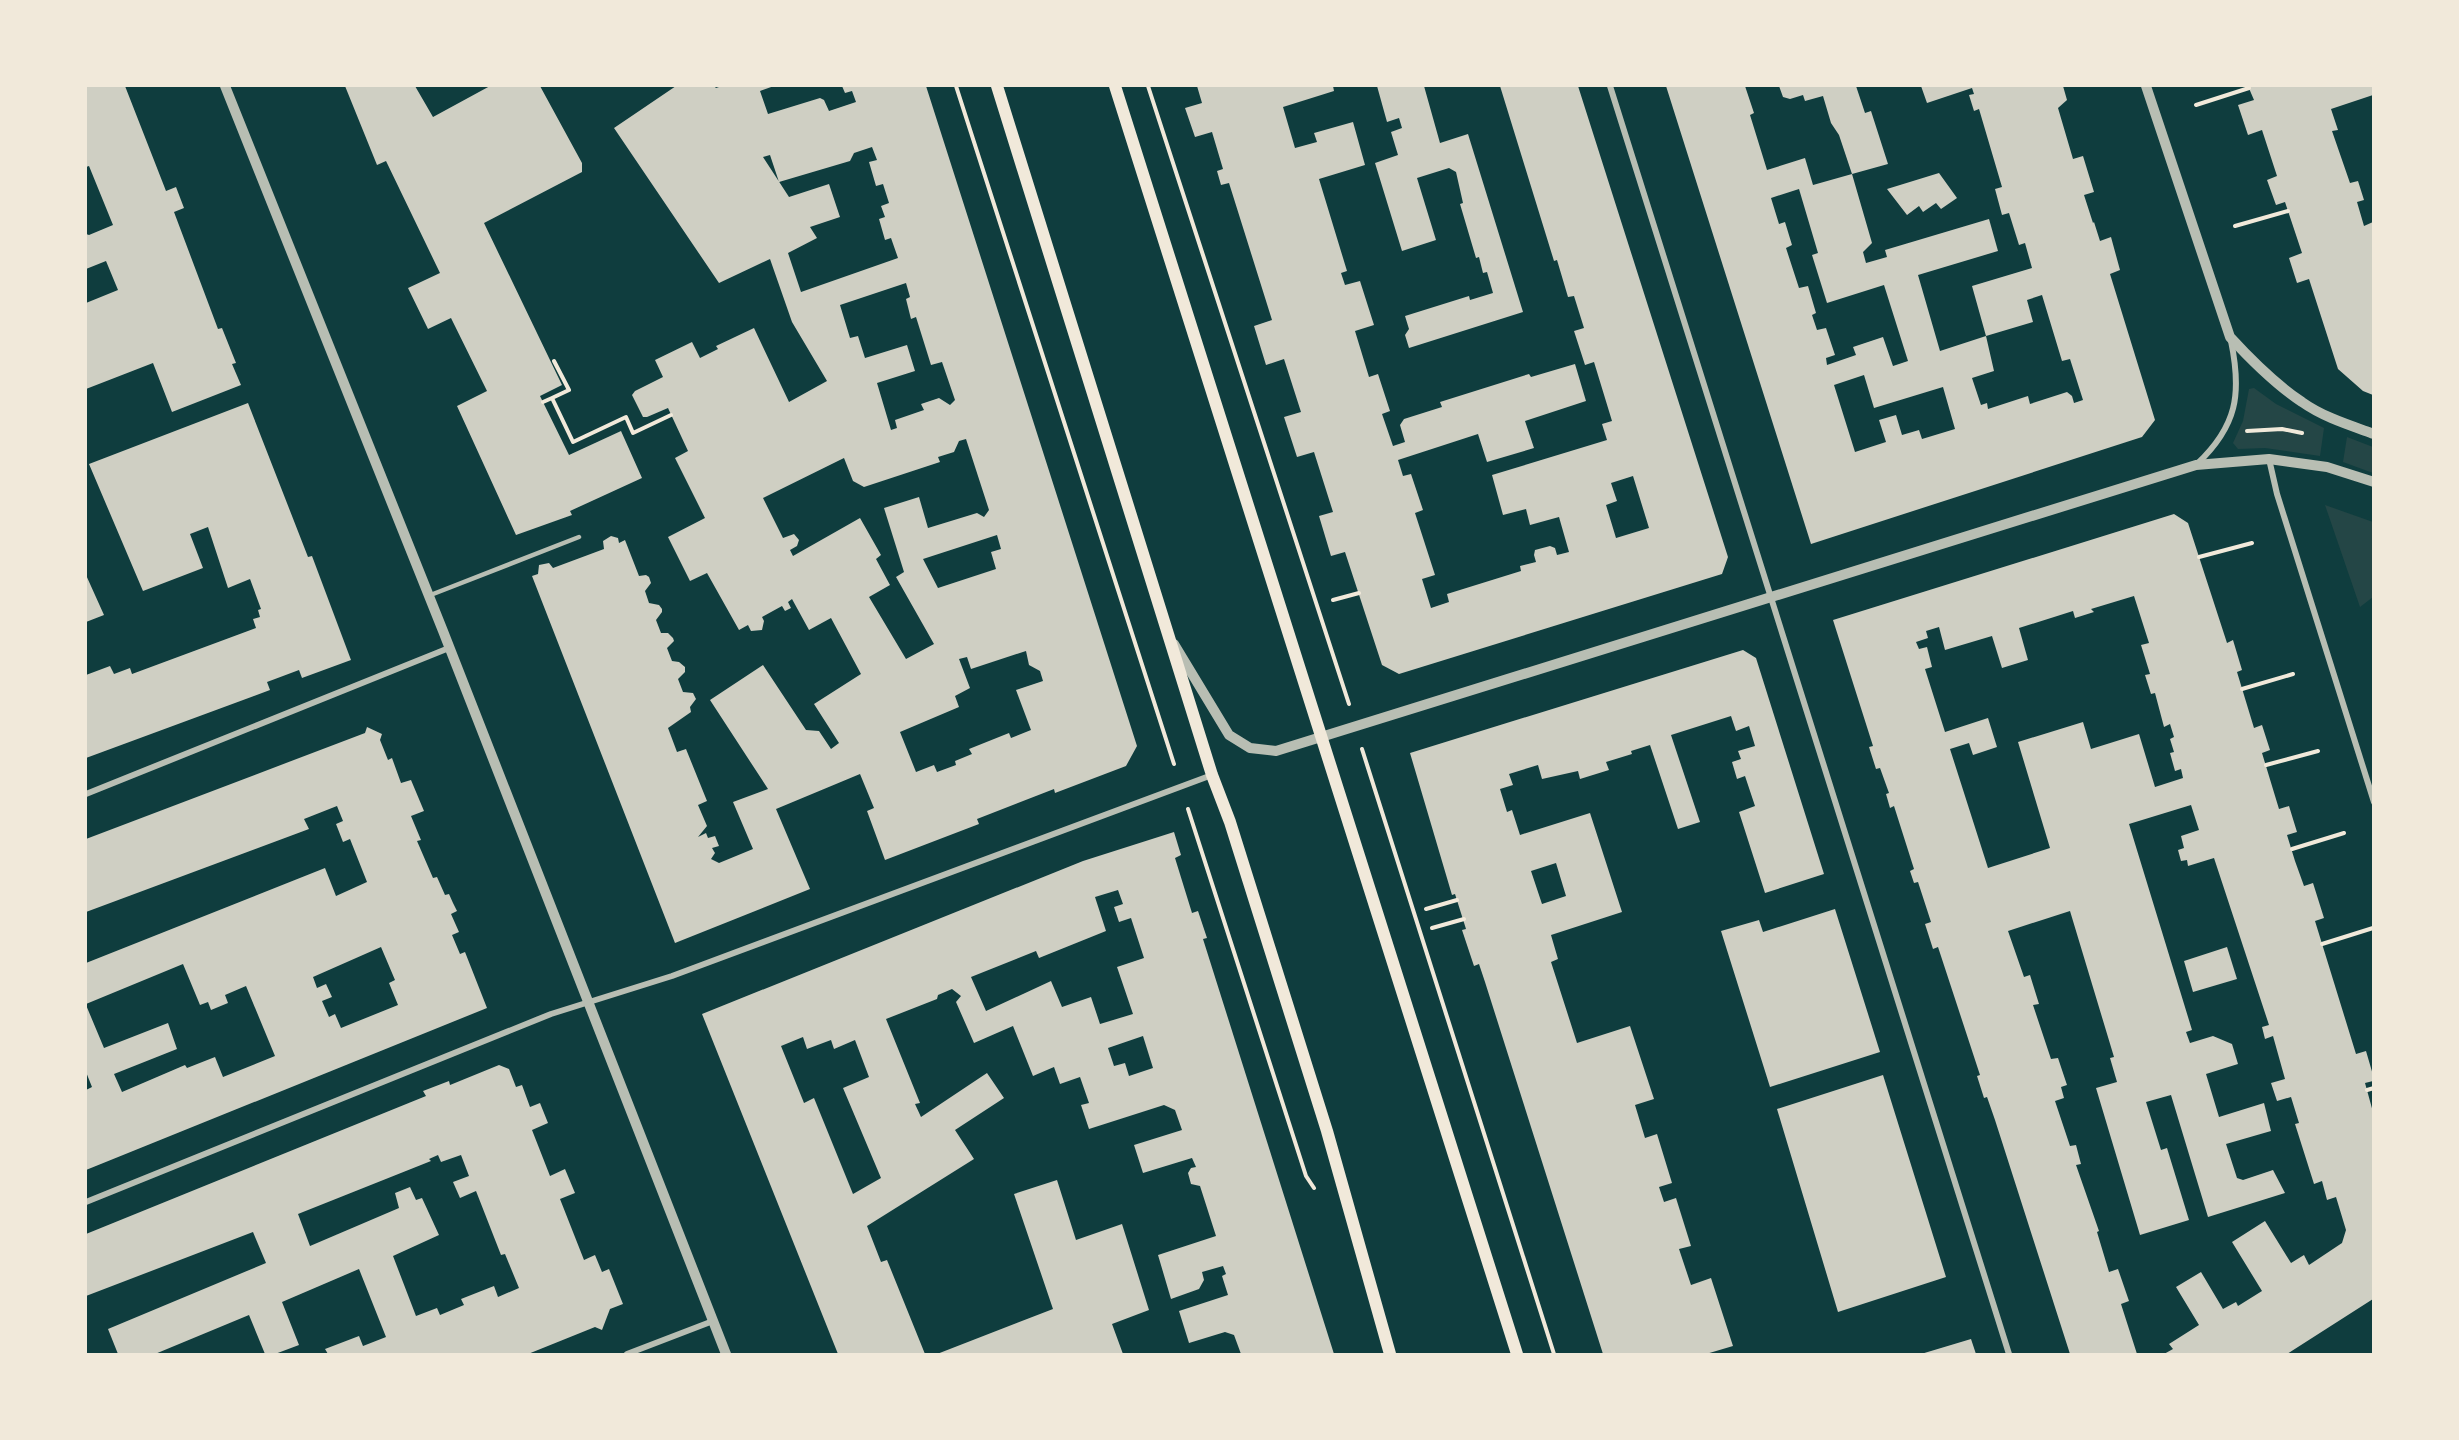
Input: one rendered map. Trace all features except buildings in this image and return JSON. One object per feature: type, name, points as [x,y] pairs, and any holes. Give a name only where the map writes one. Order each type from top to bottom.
[{"type":"main road","points":[[997,86],[1212,775],[1230,822],[1327,1131],[1390,1354]]},
{"type":"main road","points":[[1115,86],[1517,1354]]},
{"type":"street","points":[[225,86],[450,648],[726,1354]]},
{"type":"street","points":[[1610,86],[2010,1354]]},
{"type":"street","points":[[2146,86],[2230,337],[2236,364],[2232,417],[2214,448],[2196,465]]},
{"type":"street","points":[[2230,337],[2251,359],[2302,403],[2336,420],[2373,434]]},
{"type":"street","points":[[1171,639],[1229,735],[1239,743],[1256,750],[1276,751],[2196,465],[2269,459],[2327,467],[2373,482]]},
{"type":"street","points":[[2269,459],[2277,495],[2373,802]]},
{"type":"street","points":[[86,794],[450,648]]},
{"type":"street","points":[[86,1202],[540,1018],[672,976],[1212,775]]},
{"type":"street","points":[[627,1354],[713,1321]]},
{"type":"lane","points":[[428,596],[579,537]]},
{"type":"path","points":[[956,86],[1161,723]]},
{"type":"path","points":[[1148,86],[1344,689]]},
{"type":"path","points":[[2196,105],[2249,88]]},
{"type":"path","points":[[2235,226],[2288,211]]},
{"type":"path","points":[[543,402],[568,390],[554,361]]},
{"type":"path","points":[[552,398],[573,442],[626,417],[633,433],[670,415]]},
{"type":"path","points":[[2239,432],[2282,429],[2313,435]]},
{"type":"path","points":[[2199,557],[2252,543]]},
{"type":"path","points":[[1333,600],[1359,593]]},
{"type":"path","points":[[2242,689],[2293,674]]},
{"type":"path","points":[[2266,765],[2318,751]]},
{"type":"path","points":[[1371,779],[1554,1354]]},
{"type":"path","points":[[1196,832],[1306,1176],[1319,1196]]},
{"type":"path","points":[[2292,849],[2344,833]]},
{"type":"path","points":[[1426,909],[1457,900]]},
{"type":"path","points":[[1432,928],[1464,919]]},
{"type":"path","points":[[2322,944],[2373,928]]},
{"type":"path","points":[[2367,1090],[2373,1088]]},
{"type":"shaded area","points":[[2254,388],[2276,404],[2324,428],[2320,456],[2265,448],[2238,449],[2233,443],[2243,421],[2249,389]]},
{"type":"shaded area","points":[[2347,437],[2373,447],[2373,473],[2343,462]]},
{"type":"shaded area","points":[[2325,505],[2373,522],[2373,597],[2360,607]]}]
